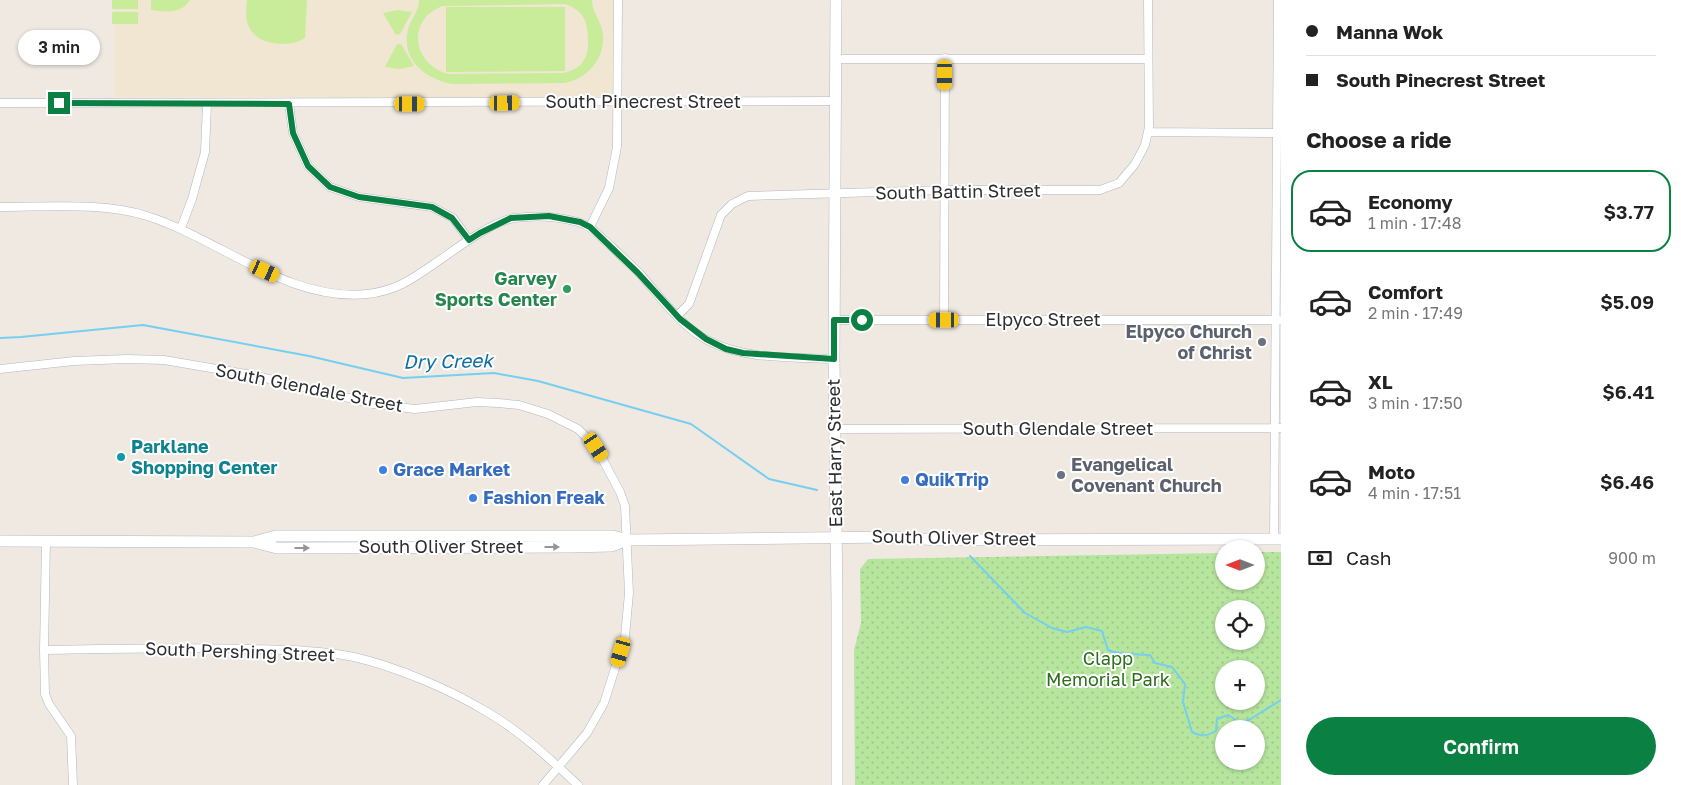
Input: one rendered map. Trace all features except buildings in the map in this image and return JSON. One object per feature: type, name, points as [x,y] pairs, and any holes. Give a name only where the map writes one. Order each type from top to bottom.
[{"type":"main road","name":"East Harry Street","points":[[836,0],[834,429],[837,785]]},
{"type":"main road","name":"South Oliver Street","points":[[0,541],[254,542],[277,548],[569,547],[612,546],[627,540],[890,537],[939,540],[1277,539]]},
{"type":"street","points":[[590,227],[609,188],[617,147],[618,0]]},
{"type":"street","name":"South Battin Street","points":[[677,316],[689,304],[721,215],[732,204],[748,196],[945,190],[1100,190],[1119,183],[1135,164],[1145,145],[1148,132],[1148,0]]},
{"type":"street","points":[[1277,539],[1280,39],[1278,0]]},
{"type":"street","points":[[944,320],[945,58]]},
{"type":"street","points":[[836,59],[1148,59]]},
{"type":"street","name":"South Pinecrest Street","points":[[0,103],[289,104],[836,101]]},
{"type":"street","points":[[181,228],[205,152],[207,104]]},
{"type":"street","points":[[289,104],[293,133],[308,166],[330,187],[359,197],[432,207],[452,218],[469,240]]},
{"type":"street","points":[[1148,132],[1279,133]]},
{"type":"street","points":[[0,207],[114,208],[145,215],[181,228],[258,268],[292,283],[329,294],[367,294],[405,284],[480,233],[511,218],[549,216],[580,222],[590,227],[638,273],[677,316],[706,339],[726,349],[743,353],[834,359]]},
{"type":"street","name":"Elpyco Street","points":[[834,320],[1279,320]]},
{"type":"street","name":"South Glendale Street","points":[[0,369],[74,361],[164,360],[252,375],[393,407],[415,408],[477,402],[519,405],[548,414],[578,429],[596,447],[620,492],[624,506],[629,593],[628,618],[625,637],[604,703],[587,732],[543,785]]},
{"type":"street","name":"South Glendale Street","points":[[834,429],[1278,428]]},
{"type":"street","points":[[46,542],[45,694],[49,704],[71,736],[73,785]]},
{"type":"street","name":"South Pershing Street","points":[[44,650],[204,647],[303,651],[354,657],[441,688],[480,708],[527,741],[578,785]]},
{"type":"shaded area","points":[[114,0],[613,0],[614,89],[609,98],[114,97]]},
{"type":"green space","points":[[112,0],[138,0],[138,9],[112,9]]},
{"type":"green space","points":[[151,0],[190,0],[187,5],[178,10],[167,11],[151,10]]},
{"type":"green space","points":[[247,0],[307,0],[305,38],[283,44],[259,38],[253,33],[248,24],[246,14]]},
{"type":"green space","points":[[419,0],[592,0],[593,8],[602,29],[602,48],[595,64],[589,71],[573,81],[564,83],[452,84],[424,73],[412,59],[408,50],[408,29]],"holes":[[[565,4],[571,6],[583,17],[587,27],[588,46],[586,57],[580,66],[563,73],[449,74],[432,66],[421,52],[418,43],[418,34],[426,17],[442,6]]]},
{"type":"green space","points":[[446,7],[565,7],[565,71],[446,72]]},
{"type":"green space","points":[[398,10],[412,12],[400,34],[396,35],[383,13]]},
{"type":"green space","points":[[112,12],[138,12],[138,24],[112,24]]},
{"type":"green space","points":[[397,44],[401,44],[414,66],[400,69],[385,67]]},
{"type":"green space","name":"Clapp Memorial Park","points":[[1265,552],[1281,552],[1281,785],[855,785],[854,650],[861,623],[860,569],[868,559],[1215,553],[1215,590],[1265,590]]},
{"type":"waterway","name":"Dry Creek","points":[[0,338],[143,325],[309,356],[403,378],[494,373],[538,381],[691,424],[769,479],[817,490]]},
{"type":"waterway","name":"Dry Creek","points":[[970,556],[1025,613],[1052,628],[1067,632],[1086,627],[1102,631],[1108,650],[1123,654],[1150,655],[1155,663],[1172,667],[1185,684],[1183,702],[1192,732],[1199,735],[1213,733],[1216,731],[1217,719],[1228,715],[1239,722],[1249,720],[1281,700]]},
{"type":"place","name":"Garvey Sports Center","points":[[567,289]]},
{"type":"place","name":"Elpyco Church of Christ","points":[[1262,342]]},
{"type":"place","name":"Parklane Shopping Center","points":[[121,457]]},
{"type":"place","name":"Grace Market","points":[[383,470]]},
{"type":"place","name":"Evangelical Covenant Church","points":[[1061,475]]},
{"type":"place","name":"QuikTrip","points":[[905,480]]},
{"type":"place","name":"Fashion Freak","points":[[473,498]]},
{"type":"route","points":[[59,103],[289,104],[293,133],[308,166],[330,187],[359,197],[432,207],[452,218],[469,240],[511,218],[549,216],[580,222],[590,227],[638,273],[692,330],[726,349],[743,353],[834,359],[834,320],[862,320]]}]
